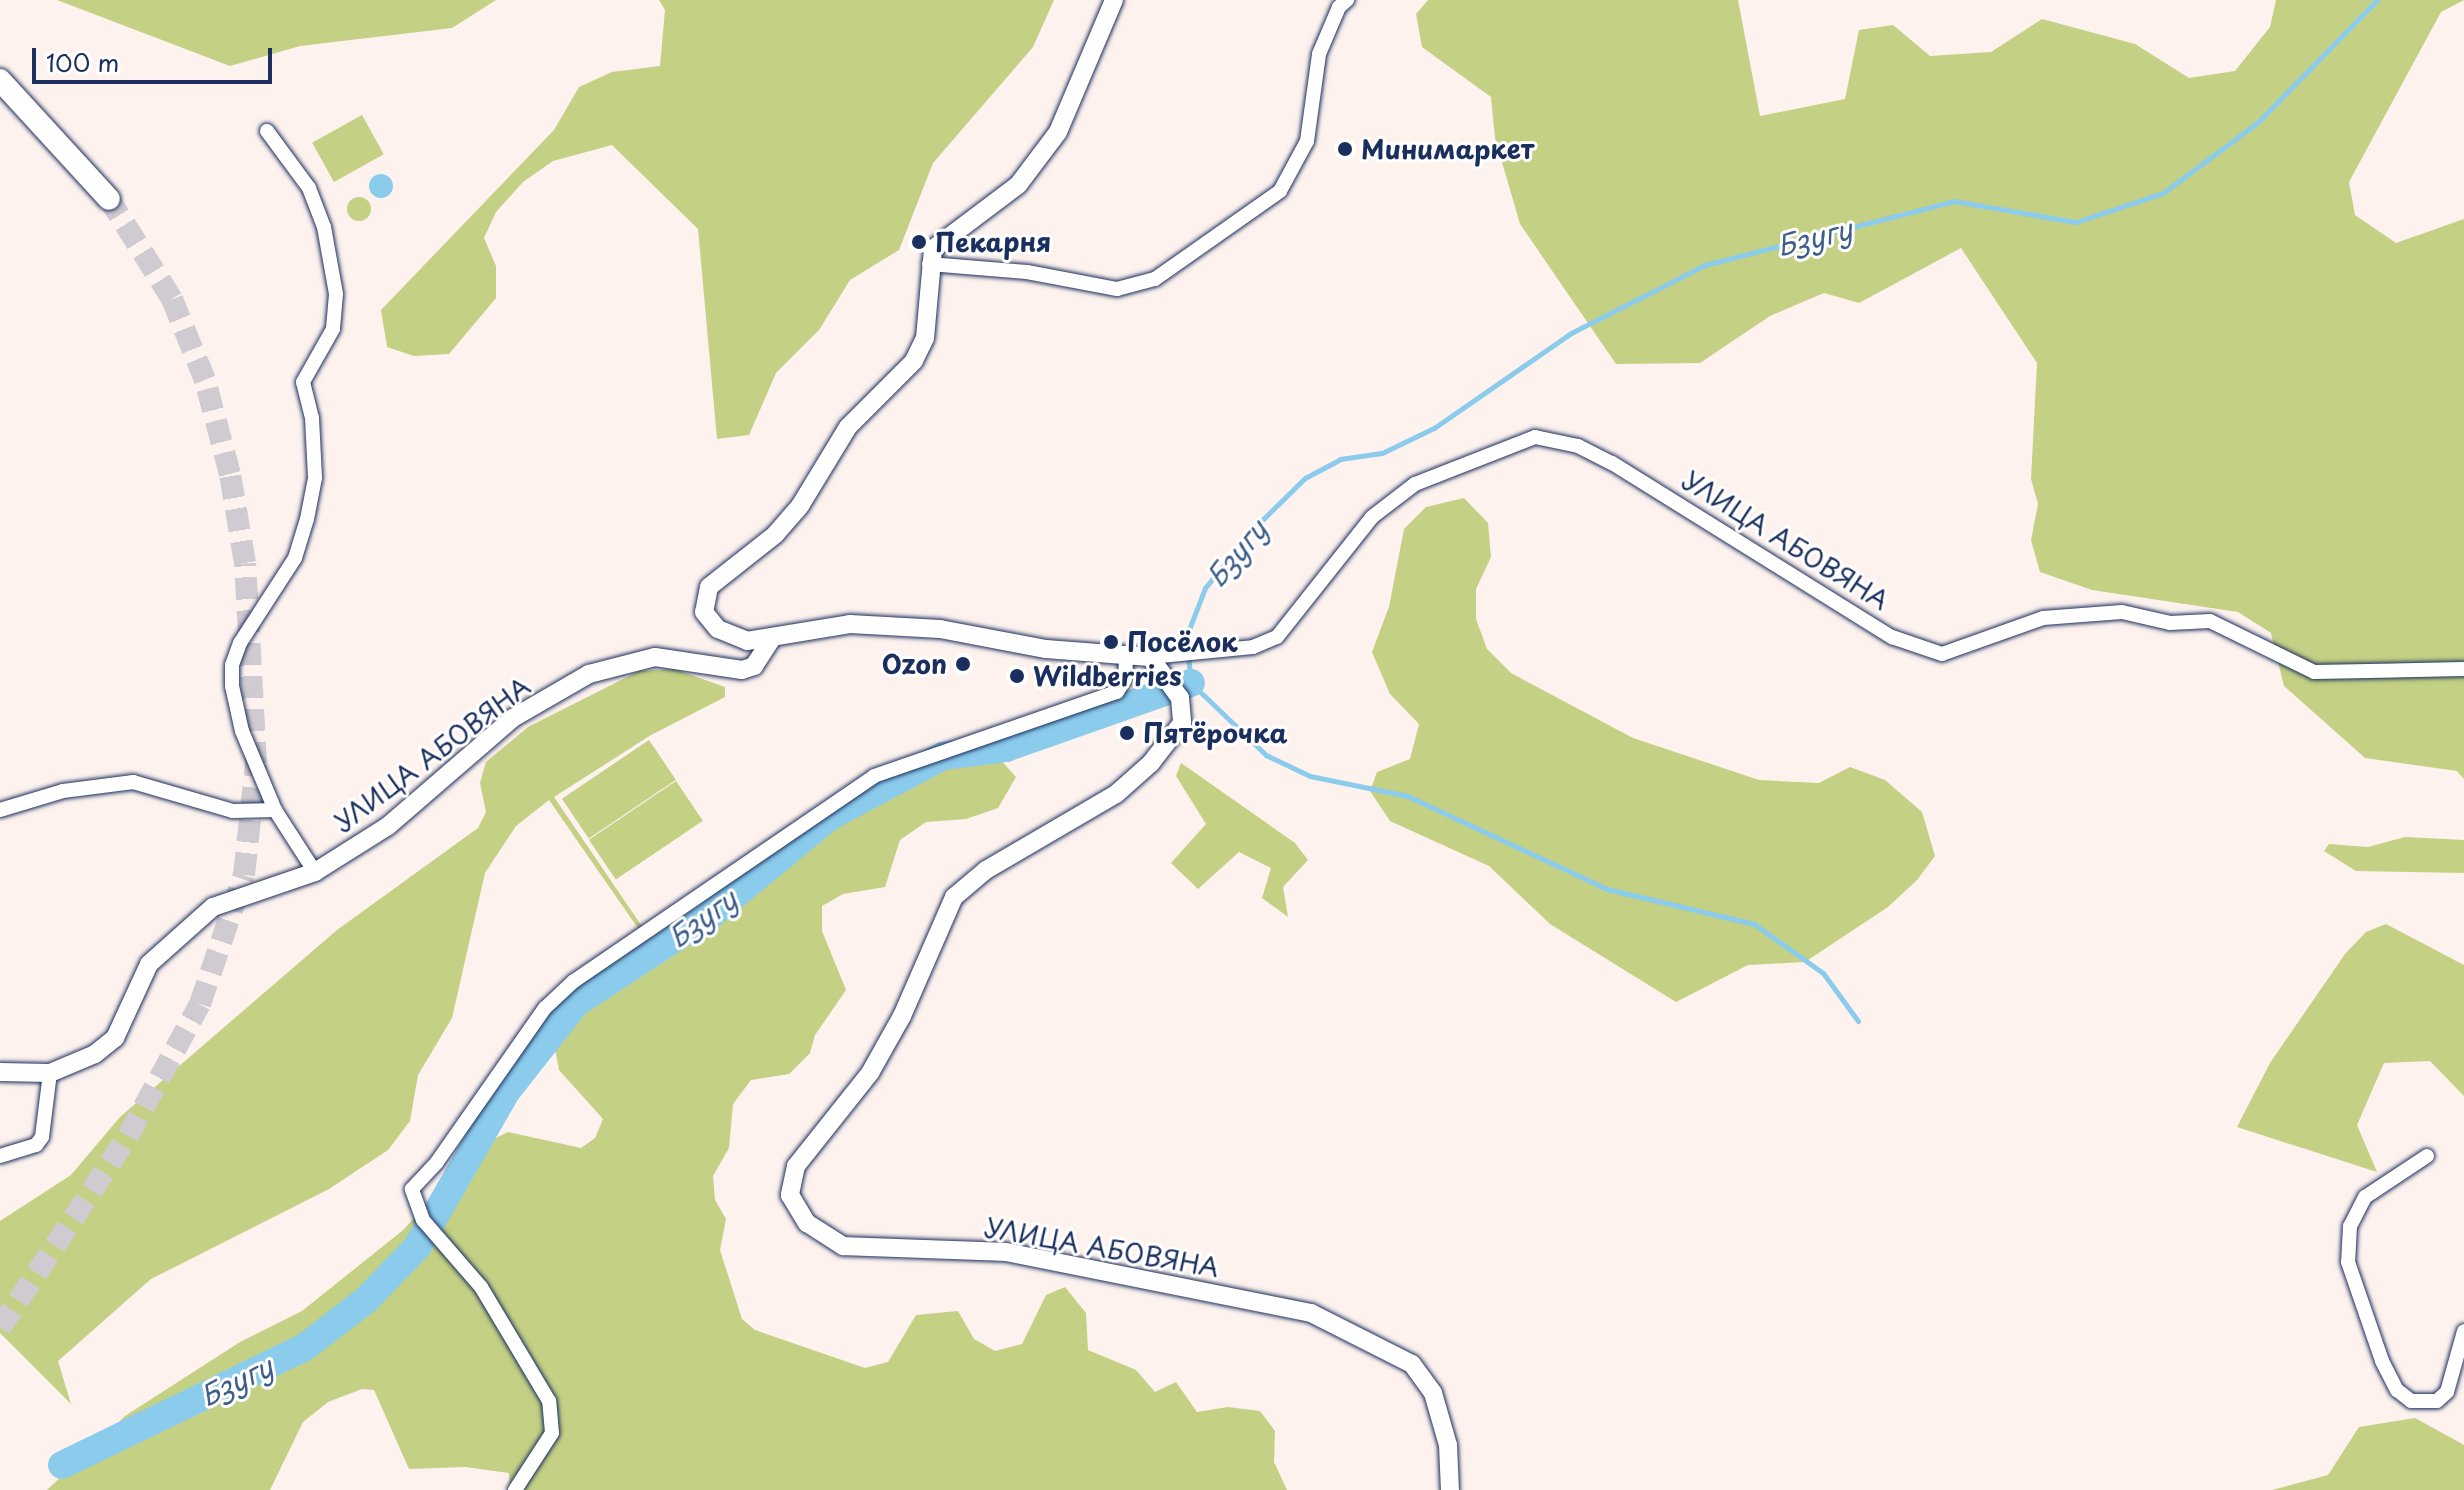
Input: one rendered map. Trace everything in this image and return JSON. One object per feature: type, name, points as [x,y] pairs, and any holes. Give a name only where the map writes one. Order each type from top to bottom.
[{"type":"highway","points":[[0,80],[109,199]]},
{"type":"street","name":"УЛИЦА АБОВЯНА","points":[[1114,0],[1058,132],[1018,185],[942,237],[929,264],[925,338],[914,361],[848,427],[800,506],[776,534],[718,578],[706,595],[704,612],[718,629],[733,637],[770,641],[850,624],[940,629],[1126,658],[1253,647],[1277,637],[1372,517],[1415,484],[1535,437],[1578,446],[1612,463],[1892,637],[1942,654],[2043,618],[2122,612],[2170,623],[2210,621],[2314,672],[2464,669]]},
{"type":"street","points":[[929,264],[1027,272],[1117,289],[1155,279],[1280,191],[1297,166],[1307,141],[1319,54],[1339,7],[1347,0]]},
{"type":"street","points":[[267,131],[309,188],[324,227],[336,294],[333,329],[303,382],[312,418],[315,478],[307,519],[295,558],[240,643],[232,665],[242,731],[275,810],[315,872]]},
{"type":"street","name":"УЛИЦА АБОВЯНА","points":[[0,1072],[50,1073],[71,1067],[115,1038],[149,964],[213,907],[315,872],[388,826],[513,718],[589,674],[655,657],[742,670],[754,666],[770,641]]},
{"type":"street","name":"УЛИЦА АБОВЯНА","points":[[1150,657],[1180,698],[1182,723],[1151,763],[1116,794],[986,870],[954,897],[902,1016],[870,1073],[796,1166],[790,1195],[807,1223],[843,1246],[1006,1252],[1326,1319],[1412,1364],[1433,1393],[1448,1445],[1450,1490]]},
{"type":"street","points":[[515,1490],[552,1433],[549,1401],[458,1258],[423,1220],[412,1189],[437,1162],[545,1008],[574,981],[874,776],[1117,692],[1125,679],[1126,658]]},
{"type":"street","points":[[0,810],[63,791],[133,782],[233,811],[275,810]]},
{"type":"street","points":[[0,1156],[36,1145],[42,1137],[50,1073]]},
{"type":"street","points":[[2427,1156],[2365,1197],[2350,1226],[2348,1262],[2382,1361],[2397,1390],[2411,1401],[2437,1401],[2447,1392],[2464,1331]]},
{"type":"green space","points":[[57,0],[496,0],[452,28],[300,46],[230,66]]},
{"type":"green space","points":[[659,0],[1054,0],[1033,47],[933,163],[899,250],[850,280],[819,330],[776,373],[749,435],[717,439],[698,229],[612,145],[553,161],[523,182],[496,212],[484,238],[496,266],[496,298],[449,354],[414,356],[387,347],[381,310],[554,130],[579,87],[612,72],[660,66],[665,10]]},
{"type":"green space","points":[[1428,0],[1738,0],[1760,116],[1845,99],[1859,30],[1893,25],[1930,56],[1991,52],[2042,19],[2135,44],[2189,78],[2235,71],[2270,27],[2276,0],[2464,0],[2441,12],[2349,182],[2355,215],[2396,243],[2464,219],[2464,779],[2457,771],[2365,758],[2284,686],[2271,633],[2238,612],[2092,590],[2040,572],[2031,540],[2038,504],[2031,479],[2037,363],[1961,248],[1859,303],[1824,293],[1770,316],[1700,363],[1616,364],[1520,224],[1495,138],[1491,97],[1422,47],[1416,14]]},
{"type":"green space","points":[[362,115],[384,154],[334,182],[312,143]]},
{"type":"green space","points":[[359,197],[368,200],[371,209],[368,218],[359,221],[350,218],[347,209],[350,200]]},
{"type":"green space","points":[[1464,498],[1488,523],[1491,557],[1476,589],[1476,619],[1487,649],[1511,673],[1633,738],[1759,780],[1819,783],[1850,767],[1885,780],[1922,812],[1935,856],[1917,880],[1888,907],[1805,962],[1748,965],[1676,1002],[1550,924],[1489,866],[1390,821],[1370,791],[1377,772],[1410,759],[1419,724],[1390,694],[1372,652],[1389,607],[1404,529],[1426,507]]},
{"type":"green space","points":[[674,669],[725,687],[725,697],[651,735],[554,797],[654,944],[866,787],[932,757],[988,746],[1016,777],[998,808],[966,819],[926,822],[900,840],[885,887],[843,894],[822,906],[822,931],[846,990],[815,1035],[810,1053],[789,1074],[751,1080],[733,1104],[729,1148],[713,1176],[715,1200],[726,1219],[720,1250],[742,1319],[755,1330],[865,1368],[888,1362],[916,1315],[958,1311],[974,1339],[995,1351],[1022,1344],[1046,1295],[1065,1287],[1086,1313],[1088,1350],[1136,1370],[1155,1392],[1176,1382],[1197,1412],[1228,1407],[1260,1411],[1275,1431],[1274,1462],[1287,1490],[510,1490],[509,1473],[465,1467],[409,1469],[374,1390],[362,1389],[328,1402],[303,1422],[270,1490],[47,1490],[125,1416],[240,1342],[302,1311],[402,1231],[484,1144],[508,1132],[581,1148],[595,1138],[603,1119],[559,1070],[554,1044],[571,1013],[651,947],[549,800],[516,826],[485,873],[452,1018],[418,1075],[410,1121],[388,1150],[329,1189],[151,1279],[58,1361],[71,1404],[0,1333],[0,1221],[71,1175],[120,1117],[337,930],[478,828],[486,812],[480,783],[486,762],[528,727],[639,671]]},
{"type":"green space","points":[[649,740],[676,780],[589,839],[562,799]]},
{"type":"green space","points":[[1181,763],[1295,843],[1308,860],[1283,887],[1288,917],[1262,898],[1271,868],[1239,852],[1198,889],[1171,863],[1206,824],[1176,776]]},
{"type":"green space","points":[[676,781],[703,821],[616,880],[589,840]]},
{"type":"green space","points":[[2405,837],[2464,840],[2464,873],[2356,871],[2324,851],[2329,844],[2368,847]]},
{"type":"green space","points":[[2386,924],[2464,965],[2464,1096],[2430,1061],[2384,1063],[2357,1125],[2377,1172],[2237,1127],[2270,1063],[2345,954],[2366,932]]},
{"type":"green space","points":[[2415,1418],[2464,1445],[2464,1490],[2272,1490],[2328,1475],[2359,1427]]},
{"type":"water","points":[[381,174],[392,181],[393,186],[386,197],[381,198],[370,191],[369,186],[376,175]]},
{"type":"waterway","name":"Бзугу","points":[[1858,1021],[1823,973],[1754,924],[1607,889],[1408,796],[1310,776],[1266,755],[1191,683],[1186,637],[1205,588],[1250,532],[1305,478],[1340,459],[1382,453],[1434,428],[1571,333],[1705,265],[1954,201],[2076,222],[2163,193],[2257,123],[2377,0]]},
{"type":"waterway","name":"Бзугу","points":[[62,1465],[305,1347],[367,1299],[417,1247],[506,1092],[576,1003],[713,913],[829,817],[943,756],[1006,748],[1191,683]]},
{"type":"tunnel","points":[[0,1328],[128,1136],[200,1004],[244,875],[256,764],[245,563],[230,474],[205,380],[172,299],[109,199]]},
{"type":"place","name":"Минимаркет","points":[[1345,149]]},
{"type":"place","name":"Пекарня","points":[[919,242]]},
{"type":"place","name":"Посёлок","points":[[1111,642]]},
{"type":"place","name":"Ozon","points":[[963,664]]},
{"type":"place","name":"Wildberries","points":[[1017,676]]},
{"type":"place","name":"Пятёрочка","points":[[1127,733]]}]
